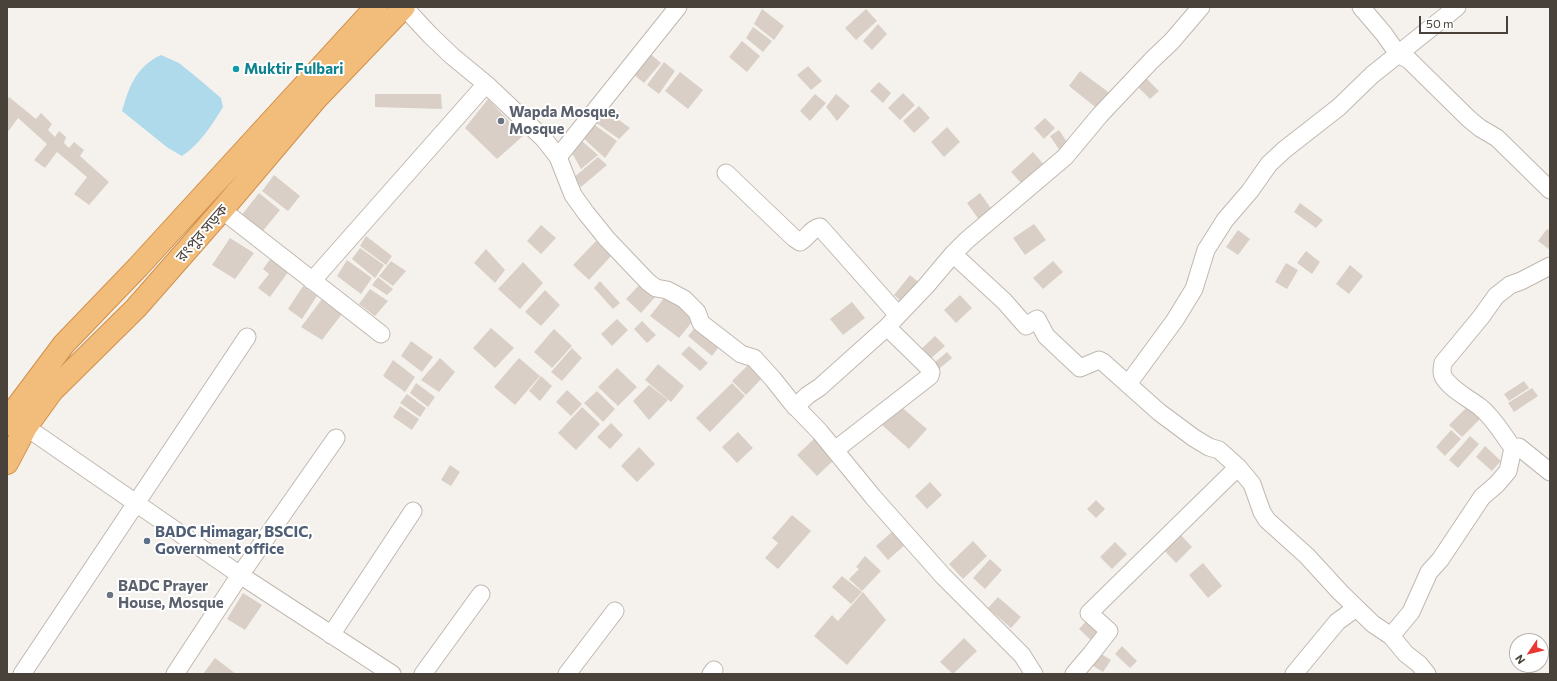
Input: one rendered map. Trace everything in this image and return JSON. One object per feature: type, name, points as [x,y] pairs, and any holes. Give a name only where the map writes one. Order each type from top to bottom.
[{"type":"highway","name":"রংপুর সড়ক","points":[[7,462],[16,425],[13,412],[64,344],[138,268],[376,7]]},
{"type":"highway","name":"রংপুর সড়ক","points":[[16,425],[136,308],[222,210],[316,99],[404,7]]},
{"type":"street","points":[[404,7],[447,51],[486,84],[544,139],[558,157],[573,195],[607,239],[656,288],[667,290],[684,299],[697,312],[701,323],[741,354],[754,358],[947,581],[1022,654],[1034,674]]},
{"type":"street","points":[[558,157],[678,7]]},
{"type":"street","points":[[795,407],[808,395],[820,387],[893,321],[926,286],[953,254],[1065,157],[1100,115],[1172,41],[1201,7]]},
{"type":"street","points":[[1361,7],[1384,34],[1398,54],[1409,60],[1469,119],[1480,128],[1497,138],[1550,190]]},
{"type":"street","points":[[1128,384],[1175,320],[1194,288],[1206,250],[1225,220],[1250,191],[1269,164],[1284,150],[1339,107],[1372,75],[1457,7]]},
{"type":"street","points":[[312,281],[486,84]]},
{"type":"street","points":[[726,173],[800,242],[820,227],[931,372],[930,376],[835,450]]},
{"type":"street","points":[[222,210],[382,334]]},
{"type":"street","points":[[953,254],[1004,301],[1026,326],[1037,319],[1046,336],[1080,368],[1099,360],[1103,362],[1159,412],[1194,438],[1209,447],[1219,450],[1238,467],[1252,484],[1266,520],[1307,556],[1373,624],[1391,636],[1406,654],[1419,664],[1427,674]]},
{"type":"street","points":[[1391,636],[1411,612],[1429,572],[1440,560],[1482,498],[1508,471],[1513,448],[1493,420],[1481,408],[1443,377],[1441,370],[1443,363],[1481,317],[1496,296],[1510,285],[1550,266]]},
{"type":"street","points":[[22,674],[247,337]]},
{"type":"street","points":[[16,425],[136,503],[240,575],[392,674]]},
{"type":"street","points":[[175,674],[240,575],[336,438]]},
{"type":"street","points":[[1513,448],[1519,447],[1550,472]]},
{"type":"street","points":[[1075,674],[1109,631],[1089,613],[1238,467]]},
{"type":"street","points":[[331,635],[413,511]]},
{"type":"street","points":[[423,674],[482,594]]},
{"type":"street","points":[[1294,674],[1337,622],[1356,608]]},
{"type":"street","points":[[567,674],[615,611]]},
{"type":"water","points":[[161,55],[179,63],[194,75],[221,98],[223,107],[200,140],[182,156],[168,148],[122,111],[135,78],[145,65]]},
{"type":"building","points":[[762,9],[784,26],[774,40],[754,24]]},
{"type":"building","points":[[866,9],[877,21],[856,40],[845,28]]},
{"type":"building","points":[[878,24],[887,34],[872,50],[863,41]]},
{"type":"building","points":[[753,27],[772,41],[763,52],[746,38]]},
{"type":"building","points":[[742,41],[760,56],[747,72],[729,57]]},
{"type":"building","points":[[649,53],[661,63],[644,83],[632,73]]},
{"type":"building","points":[[664,62],[675,71],[659,94],[647,85]]},
{"type":"building","points":[[808,66],[822,81],[811,90],[797,75]]},
{"type":"building","points":[[1080,71],[1111,94],[1099,110],[1069,86]]},
{"type":"building","points":[[680,72],[703,90],[688,109],[665,91]]},
{"type":"building","points":[[1144,76],[1159,91],[1150,99],[1135,84]]},
{"type":"building","points":[[879,82],[891,93],[883,103],[870,91]]},
{"type":"building","points":[[903,93],[915,105],[900,120],[888,108]]},
{"type":"building","points":[[375,94],[441,94],[442,109],[375,107]]},
{"type":"building","points":[[815,94],[826,103],[810,121],[800,111]]},
{"type":"building","points":[[836,94],[850,106],[837,121],[826,107]]},
{"type":"building","points":[[9,97],[36,119],[41,113],[52,124],[48,130],[55,137],[59,131],[66,137],[64,143],[69,148],[74,142],[84,150],[80,156],[109,182],[89,205],[74,194],[87,177],[57,152],[45,168],[34,160],[47,144],[18,118],[7,133],[7,99]]},
{"type":"building","points":[[488,99],[523,136],[497,159],[465,128]]},
{"type":"building","points":[[919,106],[930,118],[914,133],[903,121]]},
{"type":"building","points":[[605,110],[630,128],[619,139],[595,122]]},
{"type":"building","points":[[1045,118],[1055,128],[1044,139],[1034,128]]},
{"type":"building","points":[[592,123],[617,141],[605,158],[582,137]]},
{"type":"building","points":[[947,127],[960,142],[944,157],[931,142]]},
{"type":"building","points":[[1059,130],[1069,145],[1060,151],[1050,136]]},
{"type":"building","points":[[582,141],[598,155],[581,169],[572,153]]},
{"type":"building","points":[[1033,152],[1045,166],[1023,185],[1011,172]]},
{"type":"building","points":[[598,157],[607,165],[581,187],[573,178]]},
{"type":"building","points":[[274,175],[300,196],[288,211],[262,191]]},
{"type":"building","points":[[259,193],[280,210],[262,232],[241,216]]},
{"type":"building","points":[[980,193],[993,211],[980,221],[967,203]]},
{"type":"building","points":[[1300,203],[1323,220],[1316,228],[1294,212]]},
{"type":"building","points":[[1034,224],[1046,240],[1025,255],[1013,238]]},
{"type":"building","points":[[541,225],[556,238],[541,254],[527,241]]},
{"type":"building","points":[[1547,229],[1550,231],[1550,250],[1538,241]]},
{"type":"building","points":[[1238,230],[1250,239],[1238,255],[1226,247]]},
{"type":"building","points":[[366,236],[392,256],[386,265],[360,246]]},
{"type":"building","points":[[230,238],[254,253],[235,279],[212,265]]},
{"type":"building","points":[[596,241],[611,256],[589,280],[573,265]]},
{"type":"building","points":[[360,248],[384,265],[375,278],[352,259]]},
{"type":"building","points":[[486,249],[505,270],[495,283],[474,263]]},
{"type":"building","points":[[1306,251],[1320,262],[1312,274],[1297,263]]},
{"type":"building","points":[[271,258],[289,271],[270,297],[258,288],[269,274],[263,269]]},
{"type":"building","points":[[347,260],[372,278],[361,294],[337,276]]},
{"type":"building","points":[[391,261],[406,271],[393,286],[379,276]]},
{"type":"building","points":[[1053,261],[1063,272],[1043,289],[1033,278]]},
{"type":"building","points":[[523,262],[543,283],[520,309],[498,289]]},
{"type":"building","points":[[1286,263],[1298,270],[1287,289],[1275,282]]},
{"type":"building","points":[[1350,265],[1363,276],[1349,294],[1336,284]]},
{"type":"building","points":[[910,275],[922,285],[905,305],[894,295]]},
{"type":"building","points":[[378,277],[393,289],[387,295],[372,285]]},
{"type":"building","points":[[600,281],[620,303],[613,309],[594,288]]},
{"type":"building","points":[[643,281],[657,295],[641,313],[626,299]]},
{"type":"building","points":[[303,286],[317,296],[302,319],[288,309]]},
{"type":"building","points":[[370,289],[388,301],[375,316],[359,304]]},
{"type":"building","points":[[545,290],[560,305],[541,326],[525,312]]},
{"type":"building","points":[[668,293],[697,316],[679,338],[650,316]]},
{"type":"building","points":[[325,295],[345,310],[322,340],[301,327]]},
{"type":"building","points":[[960,295],[972,308],[956,323],[944,310]]},
{"type":"building","points":[[852,302],[865,318],[843,335],[830,319]]},
{"type":"building","points":[[617,319],[628,330],[612,346],[601,334]]},
{"type":"building","points":[[642,321],[656,335],[647,343],[634,329]]},
{"type":"building","points":[[698,324],[721,344],[712,356],[688,336]]},
{"type":"building","points":[[491,328],[514,348],[495,368],[473,348]]},
{"type":"building","points":[[554,329],[572,346],[552,368],[534,352]]},
{"type":"building","points":[[935,336],[945,346],[929,360],[920,350]]},
{"type":"building","points":[[411,341],[433,357],[422,372],[401,356]]},
{"type":"building","points":[[689,346],[708,363],[700,371],[681,354]]},
{"type":"building","points":[[572,348],[582,358],[562,381],[551,372]]},
{"type":"building","points":[[947,352],[952,358],[939,369],[934,363]]},
{"type":"building","points":[[440,358],[455,372],[439,392],[421,380]]},
{"type":"building","points":[[519,358],[540,376],[515,405],[494,387]]},
{"type":"building","points":[[393,360],[415,377],[405,392],[383,376]]},
{"type":"building","points":[[751,362],[764,376],[746,395],[732,381]]},
{"type":"building","points":[[658,364],[684,386],[671,402],[645,380]]},
{"type":"building","points":[[617,368],[637,387],[618,406],[598,387]]},
{"type":"building","points":[[541,376],[552,386],[540,401],[529,391]]},
{"type":"building","points":[[1524,381],[1529,388],[1509,401],[1504,394]]},
{"type":"building","points":[[416,383],[435,397],[428,407],[410,393]]},
{"type":"building","points":[[732,383],[745,396],[710,432],[696,418]]},
{"type":"building","points":[[649,385],[668,400],[649,420],[633,401]]},
{"type":"building","points":[[1532,388],[1538,396],[1514,412],[1508,403]]},
{"type":"building","points":[[567,390],[582,404],[571,416],[556,402]]},
{"type":"building","points":[[597,391],[615,409],[603,422],[584,403]]},
{"type":"building","points":[[407,394],[426,408],[420,417],[400,403]]},
{"type":"building","points":[[899,405],[927,429],[909,449],[882,425]]},
{"type":"building","points":[[1469,405],[1482,417],[1462,437],[1449,425]]},
{"type":"building","points":[[400,406],[419,419],[412,430],[393,417]]},
{"type":"building","points":[[582,407],[600,424],[576,450],[558,433]]},
{"type":"building","points":[[611,423],[623,435],[610,449],[597,437]]},
{"type":"building","points":[[1451,430],[1461,439],[1445,456],[1436,447]]},
{"type":"building","points":[[738,432],[753,448],[737,463],[722,447]]},
{"type":"building","points":[[1470,436],[1479,444],[1458,468],[1449,460]]},
{"type":"building","points":[[815,438],[835,459],[817,476],[797,455]]},
{"type":"building","points":[[1485,446],[1501,461],[1492,471],[1476,457]]},
{"type":"building","points":[[639,447],[655,464],[637,482],[621,466]]},
{"type":"building","points":[[450,465],[460,472],[451,486],[441,480]]},
{"type":"building","points":[[930,482],[942,495],[927,509],[915,496]]},
{"type":"building","points":[[1096,500],[1105,509],[1096,518],[1087,509]]},
{"type":"building","points":[[792,515],[811,531],[778,569],[765,558],[778,543],[772,538]]},
{"type":"building","points":[[895,529],[907,543],[888,560],[876,546]]},
{"type":"building","points":[[1180,534],[1192,547],[1176,563],[1163,549]]},
{"type":"building","points":[[973,541],[987,556],[963,579],[949,564]]},
{"type":"building","points":[[1115,542],[1127,554],[1112,569],[1100,557]]},
{"type":"building","points":[[865,556],[881,571],[862,591],[849,579],[859,569],[856,567]]},
{"type":"building","points":[[990,559],[1002,570],[985,589],[973,578]]},
{"type":"building","points":[[1203,563],[1222,586],[1208,598],[1189,575]]},
{"type":"building","points":[[842,576],[862,592],[851,604],[832,587]]},
{"type":"building","points":[[863,592],[886,620],[847,665],[814,636],[832,615],[838,621]]},
{"type":"building","points":[[243,593],[262,605],[245,630],[227,619]]},
{"type":"building","points":[[998,597],[1021,617],[1011,628],[988,608]]},
{"type":"building","points":[[1091,616],[1107,632],[1095,644],[1079,629]]},
{"type":"building","points":[[964,638],[977,651],[953,674],[940,662]]},
{"type":"building","points":[[1122,646],[1137,661],[1130,668],[1115,654]]},
{"type":"building","points":[[1098,652],[1111,660],[1103,672],[1090,664]]},
{"type":"building","points":[[215,658],[236,674],[203,674]]},
{"type":"place","name":"Muktir Fulbari","points":[[236,69]]},
{"type":"place","name":"Wapda Mosque, Mosque","points":[[501,121]]},
{"type":"place","name":"BADC Himagar, BSCIC, Government office","points":[[147,541]]},
{"type":"place","name":"BADC Prayer House, Mosque","points":[[110,595]]}]
